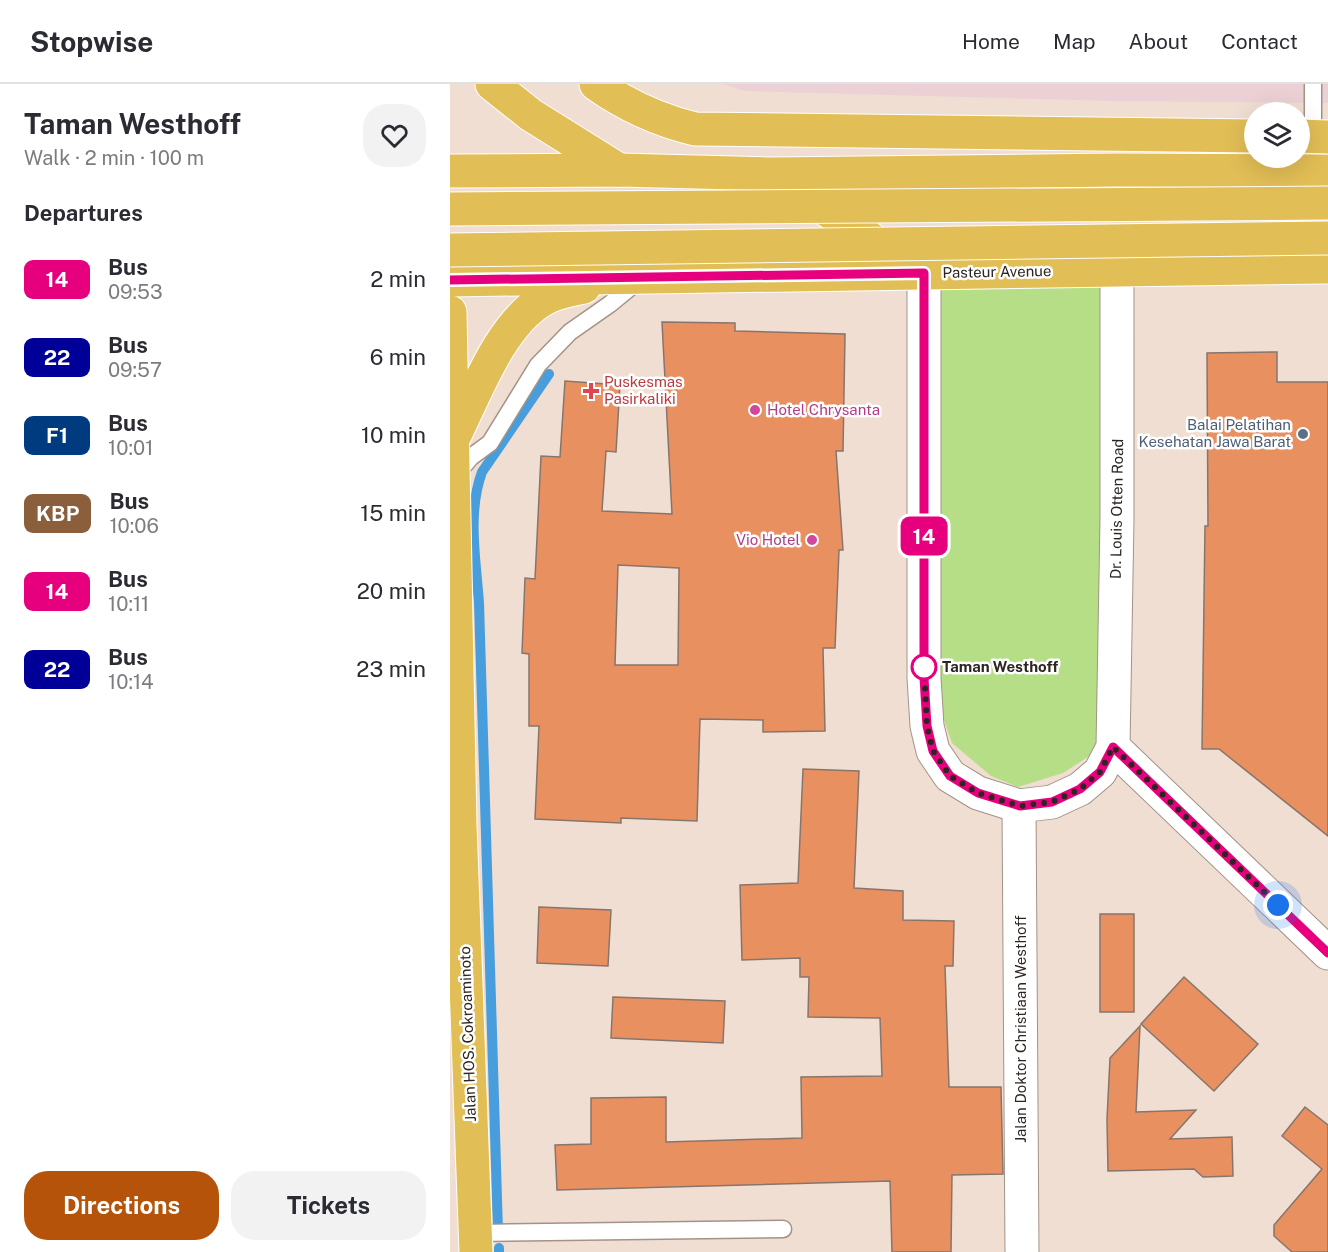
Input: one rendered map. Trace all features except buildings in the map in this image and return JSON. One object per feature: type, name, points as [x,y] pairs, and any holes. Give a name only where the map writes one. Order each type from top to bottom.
[{"type":"highway","points":[[492,84],[531,115],[619,170]]},
{"type":"highway","points":[[596,84],[651,116],[695,129],[1244,136]]},
{"type":"highway","points":[[1310,136],[1328,136]]},
{"type":"highway","points":[[450,171],[619,170],[771,174],[1118,170],[1321,172],[1321,268]]},
{"type":"highway","points":[[771,174],[924,273]]},
{"type":"highway","points":[[450,209],[1328,203]]},
{"type":"highway","points":[[450,250],[1328,238]]},
{"type":"highway","name":"Pasteur Avenue","points":[[450,280],[1321,268]]},
{"type":"highway","points":[[452,440],[510,330],[521,317],[544,299],[557,293],[632,277]]},
{"type":"highway","name":"Jalan HOS. Cokroaminoto","points":[[450,312],[460,836],[476,1243]]},
{"type":"main road","name":"Dr. Louis Otten Road","points":[[924,273],[924,678],[927,726],[933,751],[950,776],[978,793],[1020,806],[1052,802],[1080,789],[1100,772],[1113,747],[1117,519],[1117,271]]},
{"type":"main road","points":[[1113,747],[1328,953]]},
{"type":"main road","name":"Jalan Doktor Christiaan Westhoff","points":[[1020,806],[1022,1252]]},
{"type":"lane","points":[[1314,85],[1321,172]]},
{"type":"lane","points":[[454,477],[471,457],[490,443],[538,365],[570,332],[610,304],[632,277]]},
{"type":"lane","points":[[476,1243],[783,1229]]},
{"type":"shaded area","points":[[723,84],[1328,84],[1328,103],[1111,101],[745,91]]},
{"type":"green space","points":[[937,277],[1114,280],[1097,751],[1063,773],[1018,787],[991,776],[952,743],[942,714],[937,618]]},
{"type":"waterway","points":[[498,1232],[479,603],[474,520],[477,488],[482,472],[549,374]]},
{"type":"bus line","name":"14","points":[[450,280],[924,273],[924,678],[927,726],[933,751],[950,776],[978,793],[1020,806],[1052,802],[1080,789],[1100,772],[1113,747],[1328,953]]},
{"type":"place","name":"Puskesmas Pasirkaliki","points":[[591,391]]},
{"type":"place","name":"Hotel Chrysanta","points":[[755,410]]},
{"type":"place","name":"Balai Pelatihan Kesehatan Jawa Barat","points":[[1303,434]]},
{"type":"place","name":"Vio Hotel","points":[[812,540]]},
{"type":"place","name":"Taman Westhoff","points":[[924,667]]},
{"type":"route","points":[[924,667],[927,726],[933,751],[950,776],[978,793],[1020,806],[1052,802],[1080,789],[1100,772],[1113,747],[1278,905]]}]
